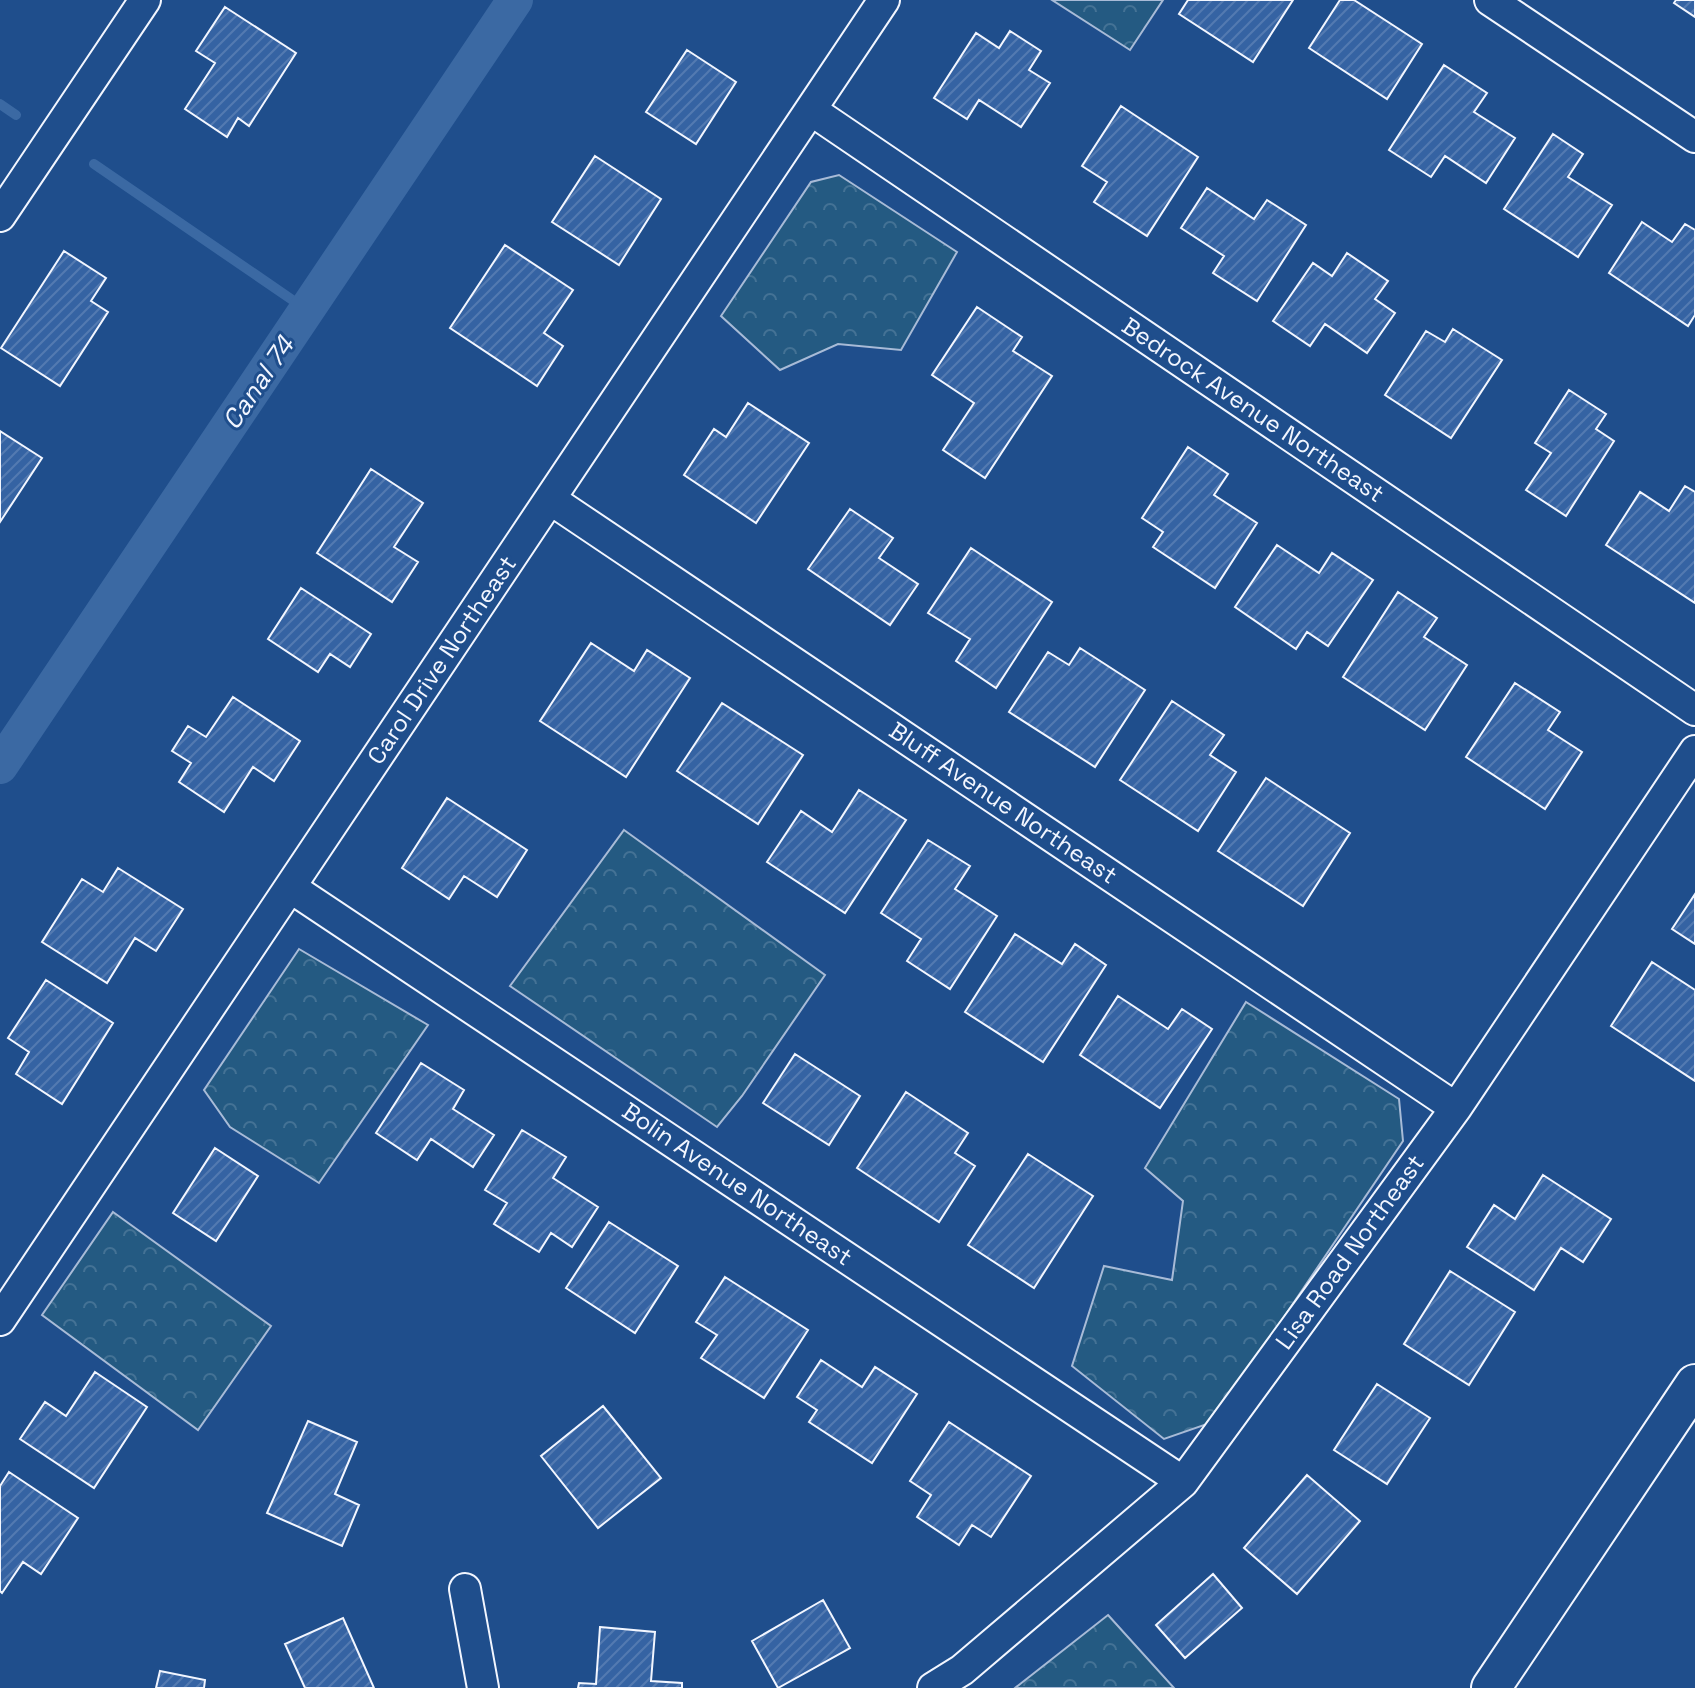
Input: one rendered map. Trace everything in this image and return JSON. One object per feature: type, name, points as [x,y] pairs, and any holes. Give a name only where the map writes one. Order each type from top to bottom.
[{"type":"street","points":[[0,216],[145,0]]},
{"type":"street","name":"Carol Drive Northeast","points":[[0,1320],[884,0]]},
{"type":"street","points":[[1490,0],[1695,137]]},
{"type":"street","name":"Bedrock Avenue Northeast","points":[[811,110],[1695,710]]},
{"type":"street","name":"Bluff Avenue Northeast","points":[[550,499],[1456,1108]]},
{"type":"street","name":"Lisa Road Northeast","points":[[933,1688],[962,1670],[1183,1482],[1456,1108],[1695,751]]},
{"type":"street","name":"Bolin Avenue Northeast","points":[[290,887],[1183,1482]]},
{"type":"street","points":[[1491,1688],[1695,1384]]},
{"type":"street","points":[[465,1589],[483,1688]]},
{"type":"green space","points":[[1052,0],[1163,0],[1130,50]]},
{"type":"green space","points":[[839,175],[957,252],[901,350],[838,344],[780,370],[721,316],[811,182]]},
{"type":"green space","points":[[624,830],[825,975],[742,1096],[717,1127],[510,986]]},
{"type":"green space","points":[[299,949],[428,1025],[319,1183],[230,1127],[204,1090]]},
{"type":"green space","points":[[1246,1002],[1399,1099],[1403,1141],[1213,1422],[1164,1439],[1072,1366],[1104,1266],[1172,1280],[1183,1201],[1145,1168]]},
{"type":"green space","points":[[113,1212],[271,1326],[198,1430],[42,1315]]},
{"type":"green space","points":[[1108,1615],[1174,1688],[1015,1688]]},
{"type":"building","points":[[1188,0],[1293,0],[1253,62],[1179,14]]},
{"type":"building","points":[[1340,0],[1354,0],[1422,44],[1387,99],[1309,48]]},
{"type":"building","points":[[1676,0],[1695,0],[1695,17],[1674,3]]},
{"type":"building","points":[[225,7],[296,53],[249,126],[238,118],[227,137],[185,109],[215,63],[196,51]]},
{"type":"building","points":[[1010,31],[1041,51],[1029,70],[1050,83],[1021,127],[979,100],[967,119],[934,98],[976,33],[999,48]]},
{"type":"building","points":[[687,50],[736,82],[696,144],[646,112]]},
{"type":"building","points":[[1444,65],[1487,93],[1474,112],[1515,138],[1486,183],[1445,156],[1431,177],[1389,150]]},
{"type":"building","points":[[1121,106],[1198,157],[1147,236],[1094,202],[1107,182],[1082,166]]},
{"type":"building","points":[[1553,134],[1583,154],[1568,177],[1612,205],[1578,257],[1504,209]]},
{"type":"building","points":[[595,156],[661,199],[619,265],[552,222]]},
{"type":"building","points":[[1207,188],[1254,219],[1267,200],[1306,225],[1257,301],[1213,273],[1224,256],[1181,228]]},
{"type":"building","points":[[1642,222],[1672,242],[1685,224],[1695,230],[1695,315],[1688,326],[1609,273]]},
{"type":"building","points":[[505,245],[573,290],[544,333],[563,346],[537,386],[450,328]]},
{"type":"building","points":[[64,251],[106,278],[91,301],[108,312],[60,386],[1,348]]},
{"type":"building","points":[[1347,253],[1388,281],[1375,299],[1395,313],[1367,353],[1325,324],[1310,346],[1273,321],[1313,263],[1332,276]]},
{"type":"building","points":[[977,307],[1022,337],[1013,351],[1052,376],[985,478],[943,450],[974,403],[932,375]]},
{"type":"building","points":[[1453,329],[1502,360],[1451,438],[1385,395],[1426,331],[1445,342]]},
{"type":"building","points":[[1569,390],[1606,414],[1596,429],[1614,441],[1566,516],[1526,490],[1551,453],[1535,443]]},
{"type":"building","points":[[748,403],[809,443],[756,523],[684,475],[714,429],[726,437]]},
{"type":"building","points":[[0,431],[42,458],[0,522]]},
{"type":"building","points":[[1188,447],[1228,474],[1214,495],[1257,523],[1215,588],[1153,547],[1163,532],[1142,518]]},
{"type":"building","points":[[371,469],[423,503],[394,547],[418,562],[392,602],[317,553]]},
{"type":"building","points":[[1685,486],[1695,492],[1695,603],[1606,545],[1640,492],[1669,511]]},
{"type":"building","points":[[850,509],[893,538],[879,558],[918,584],[890,625],[808,569]]},
{"type":"building","points":[[1277,545],[1319,573],[1332,553],[1373,580],[1328,646],[1307,632],[1296,649],[1235,607]]},
{"type":"building","points":[[971,548],[1052,602],[996,688],[956,661],[970,639],[928,613]]},
{"type":"building","points":[[301,588],[371,634],[350,667],[330,654],[318,672],[268,639]]},
{"type":"building","points":[[1398,592],[1437,618],[1424,637],[1467,665],[1425,730],[1343,677]]},
{"type":"building","points":[[591,643],[634,671],[647,650],[690,678],[626,777],[540,721]]},
{"type":"building","points":[[1080,648],[1145,690],[1095,767],[1009,712],[1048,652],[1069,665]]},
{"type":"building","points":[[1515,683],[1560,712],[1548,730],[1582,752],[1545,809],[1466,757]]},
{"type":"building","points":[[233,697],[300,741],[274,781],[253,767],[224,812],[179,782],[191,763],[172,751],[188,726],[206,737]]},
{"type":"building","points":[[1172,701],[1224,735],[1210,755],[1236,772],[1198,831],[1120,780]]},
{"type":"building","points":[[722,703],[803,755],[758,824],[677,771]]},
{"type":"building","points":[[1266,778],[1350,833],[1303,906],[1218,851]]},
{"type":"building","points":[[859,790],[906,820],[845,913],[767,862],[801,811],[832,832]]},
{"type":"building","points":[[447,798],[527,850],[497,897],[464,876],[449,899],[402,868]]},
{"type":"building","points":[[928,840],[970,866],[955,889],[997,916],[950,989],[907,961],[921,939],[881,913]]},
{"type":"building","points":[[118,868],[183,909],[156,951],[135,938],[107,983],[42,942],[82,879],[103,892]]},
{"type":"building","points":[[1695,894],[1695,944],[1672,929]]},
{"type":"building","points":[[1015,934],[1062,964],[1075,944],[1106,965],[1043,1062],[965,1012]]},
{"type":"building","points":[[1652,962],[1695,990],[1695,1081],[1611,1026]]},
{"type":"building","points":[[46,980],[113,1023],[62,1104],[16,1074],[29,1052],[8,1038]]},
{"type":"building","points":[[1118,996],[1168,1029],[1182,1009],[1212,1029],[1160,1108],[1080,1055]]},
{"type":"building","points":[[795,1054],[860,1096],[829,1145],[763,1103]]},
{"type":"building","points":[[421,1063],[464,1090],[453,1109],[494,1135],[473,1167],[431,1139],[417,1160],[376,1133]]},
{"type":"building","points":[[906,1092],[968,1133],[955,1153],[975,1166],[939,1222],[857,1168]]},
{"type":"building","points":[[522,1130],[566,1157],[553,1178],[598,1207],[572,1247],[551,1233],[539,1252],[494,1224],[507,1203],[485,1190]]},
{"type":"building","points":[[215,1148],[258,1176],[216,1241],[173,1213]]},
{"type":"building","points":[[1028,1154],[1093,1196],[1034,1288],[968,1245]]},
{"type":"building","points":[[1543,1175],[1611,1219],[1583,1262],[1561,1248],[1534,1290],[1467,1247],[1494,1205],[1515,1219]]},
{"type":"building","points":[[609,1222],[678,1266],[635,1333],[566,1288]]},
{"type":"building","points":[[1450,1271],[1515,1312],[1469,1385],[1404,1344]]},
{"type":"building","points":[[725,1277],[808,1330],[764,1398],[701,1358],[717,1335],[696,1322]]},
{"type":"building","points":[[821,1360],[862,1387],[875,1367],[917,1394],[872,1463],[809,1422],[817,1410],[797,1397]]},
{"type":"building","points":[[95,1372],[147,1407],[94,1488],[20,1439],[45,1402],[66,1416]]},
{"type":"building","points":[[1377,1384],[1430,1418],[1387,1484],[1334,1450]]},
{"type":"building","points":[[603,1406],[661,1478],[598,1528],[541,1456]]},
{"type":"building","points":[[308,1421],[357,1442],[335,1494],[359,1505],[342,1546],[267,1513]]},
{"type":"building","points":[[949,1422],[1031,1476],[991,1537],[972,1525],[959,1545],[917,1517],[931,1495],[910,1481]]},
{"type":"building","points":[[9,1472],[78,1518],[41,1574],[23,1562],[2,1593],[0,1486]]},
{"type":"building","points":[[1307,1475],[1360,1521],[1297,1594],[1244,1548]]},
{"type":"building","points":[[1213,1574],[1242,1608],[1185,1658],[1156,1625]]},
{"type":"building","points":[[823,1600],[850,1648],[778,1688],[752,1641]]},
{"type":"building","points":[[343,1618],[374,1688],[305,1688],[285,1644]]},
{"type":"building","points":[[600,1627],[655,1632],[651,1681],[682,1683],[682,1688],[578,1688],[579,1683],[596,1684]]},
{"type":"building","points":[[160,1671],[205,1680],[204,1688],[156,1688]]},
{"type":"waterway","name":"Canal 74","points":[[0,766],[515,0]]},
{"type":"waterway","points":[[0,104],[16,115]]},
{"type":"waterway","points":[[94,164],[307,310]]}]
